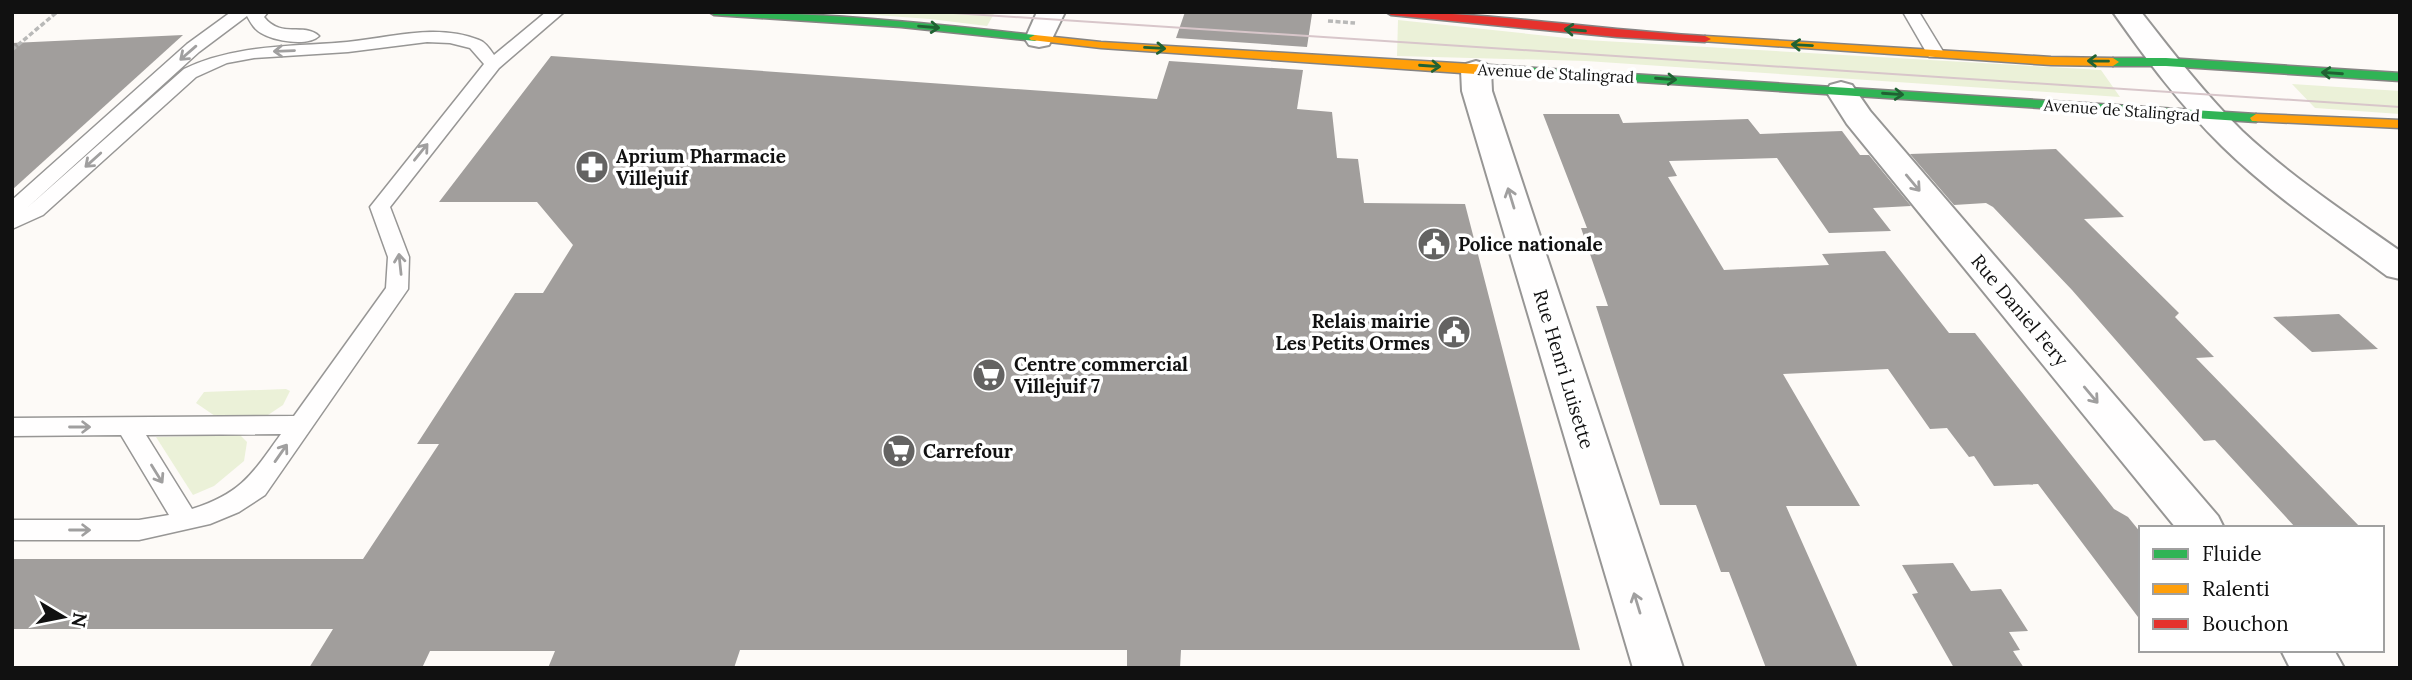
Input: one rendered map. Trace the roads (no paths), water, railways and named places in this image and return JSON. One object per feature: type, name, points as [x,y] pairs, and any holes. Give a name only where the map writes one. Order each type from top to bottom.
[{"type":"main road","name":"Avenue de Stalingrad","points":[[714,12],[901,24],[1039,39],[1476,70],[1556,71],[2210,116],[2400,124]]},
{"type":"main road","points":[[1391,12],[1472,15],[1618,34],[2050,61],[2166,62],[2400,77]]},
{"type":"street","points":[[1039,39],[1051,12]]},
{"type":"street","points":[[2127,12],[2210,116],[2272,173],[2400,268]]},
{"type":"street","name":"Rue Henri Luisette","points":[[1476,70],[1477,91],[1658,668]]},
{"type":"street","name":"Rue Daniel Fery","points":[[1841,91],[1858,117],[2200,526]]},
{"type":"street","points":[[2307,652],[2319,668]]},
{"type":"lane","points":[[12,211],[193,48],[243,12]]},
{"type":"lane","points":[[260,12],[255,16],[260,27],[274,34],[450,38],[476,44],[493,64]]},
{"type":"lane","points":[[12,530],[139,530],[186,521],[220,510],[243,499],[256,488],[397,289],[401,275],[400,257],[380,206],[493,64],[556,12]]},
{"type":"lane","points":[[1911,12],[1934,53]]},
{"type":"lane","points":[[12,223],[36,211],[184,78],[207,64],[251,53],[322,50],[425,38]]},
{"type":"lane","points":[[12,428],[300,425]]},
{"type":"lane","points":[[129,427],[186,521]]},
{"type":"tram line","points":[[938,12],[2400,107]]},
{"type":"place","name":"Aprium Pharmacie Villejuif","points":[[592,167]]},
{"type":"place","name":"Police nationale","points":[[1434,244]]},
{"type":"place","name":"Relais mairie Les Petits Ormes","points":[[1454,332]]},
{"type":"place","name":"Centre commercial Villejuif 7","points":[[989,375]]},
{"type":"place","name":"Carrefour","points":[[899,451]]}]
